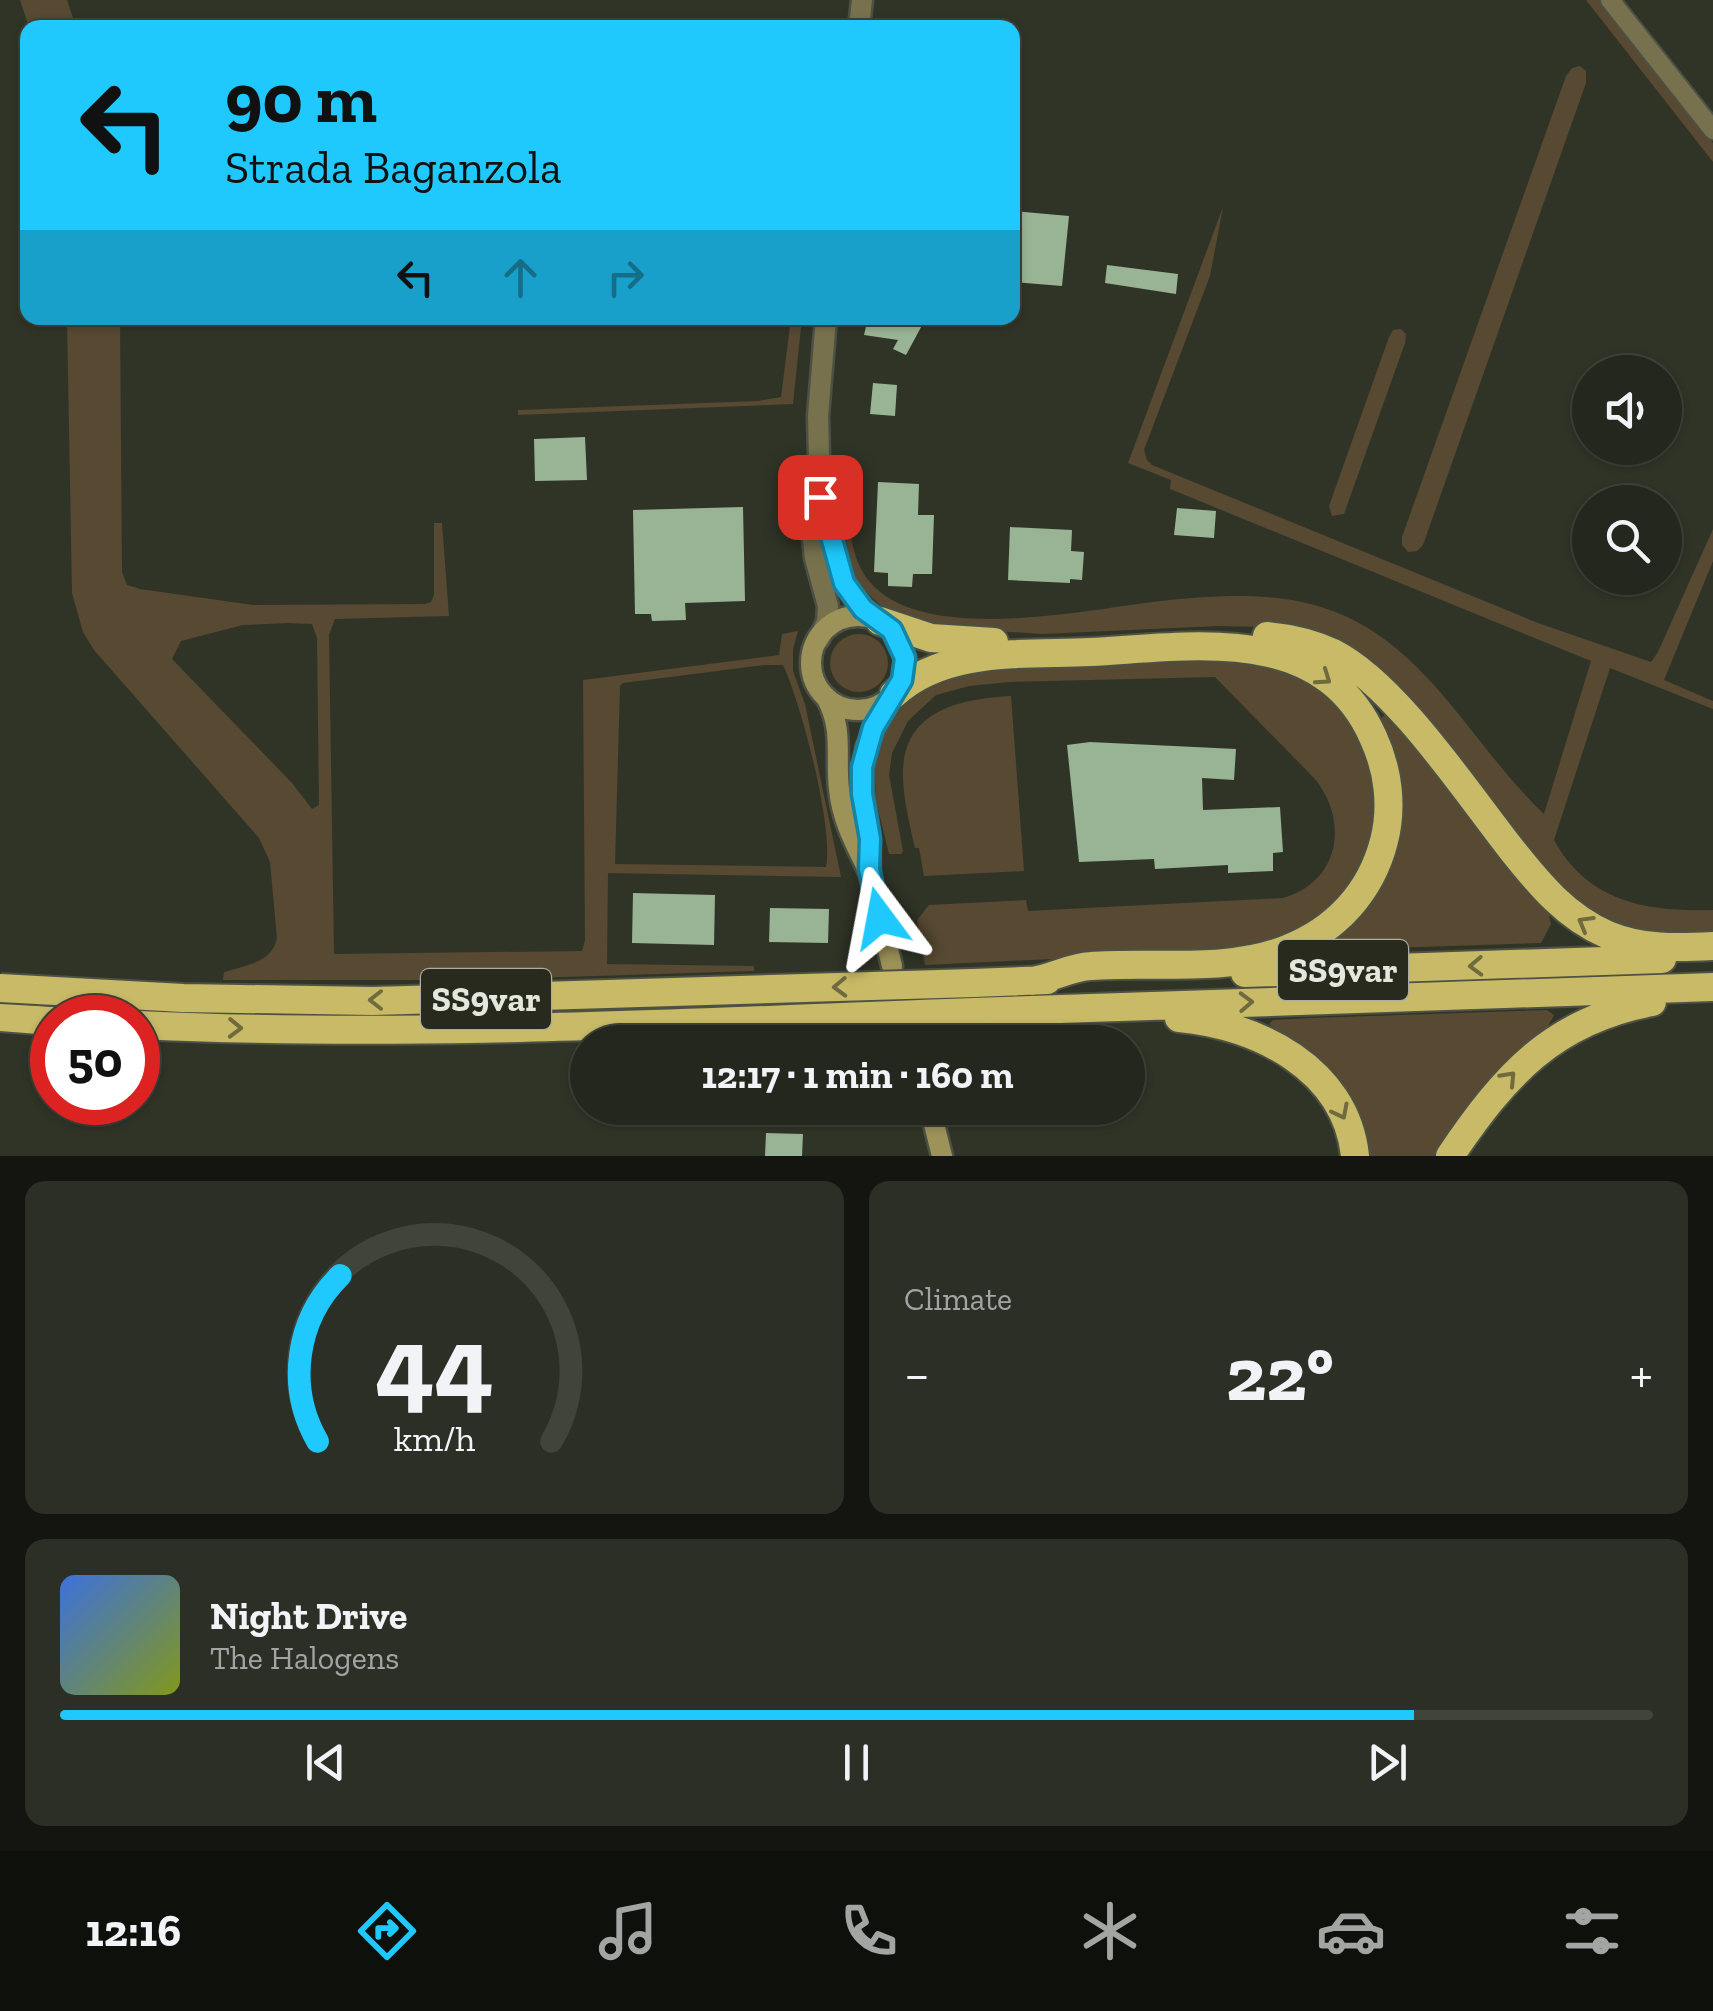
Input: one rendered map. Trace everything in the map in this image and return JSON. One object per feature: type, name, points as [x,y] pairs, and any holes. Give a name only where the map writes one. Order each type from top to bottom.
[{"type":"highway","points":[[880,621],[922,636],[958,642],[1241,633],[1298,641],[1330,652],[1357,668],[1392,702],[1540,885],[1573,916],[1604,934],[1632,943],[1669,948],[1713,946]]},
{"type":"highway","points":[[894,694],[921,673],[964,660],[1236,646],[1281,654],[1321,675],[1348,698],[1371,732],[1387,782],[1384,840],[1361,893],[1322,932],[1284,951],[1254,958],[1091,966],[1032,980]]},
{"type":"highway","name":"SS9var","points":[[0,988],[183,998],[373,1000],[1713,958]]},
{"type":"highway","name":"SS9var","points":[[160,1025],[450,1029],[1713,987]]},
{"type":"highway","points":[[1450,1156],[1503,1084],[1557,1037],[1622,1008],[1713,997]]},
{"type":"highway","points":[[986,1011],[1058,1020],[1192,1019],[1264,1039],[1306,1066],[1328,1089],[1345,1118],[1356,1156]]},
{"type":"highway","points":[[0,1017],[30,1019]]},
{"type":"main road","points":[[870,875],[851,839],[842,808],[838,724],[812,668],[818,639],[842,619],[865,617],[880,621],[897,636],[905,658],[904,673],[873,728],[862,767],[870,875],[892,966]]},
{"type":"main road","points":[[825,696],[844,708],[860,710],[882,704],[894,694]]},
{"type":"main road","points":[[934,1125],[942,1156]]},
{"type":"street","points":[[1610,0],[1713,130]]},
{"type":"street","points":[[818,639],[828,612],[813,540],[820,492],[818,416],[825,325]]},
{"type":"street","points":[[820,492],[844,583],[863,609],[880,621]]},
{"type":"shaded area","points":[[20,0],[67,0],[74,20],[27,20]]},
{"type":"shaded area","points":[[1586,0],[1600,0],[1713,143],[1713,162]]},
{"type":"shaded area","points":[[1580,66],[1586,71],[1586,83],[1423,545],[1408,552],[1402,537],[1566,76],[1572,68]]},
{"type":"shaded area","points":[[1223,207],[1210,276],[1144,450],[1152,465],[1538,623],[1651,662],[1713,529],[1713,561],[1664,680],[1713,701],[1713,709],[1610,668],[1554,840],[1584,877],[1622,899],[1665,909],[1713,910],[1713,937],[1637,935],[1577,908],[1403,698],[1266,627],[1042,634],[937,627],[880,605],[861,587],[845,555],[841,500],[848,496],[852,541],[863,573],[895,602],[928,613],[1008,618],[1223,596],[1287,599],[1327,609],[1362,624],[1420,670],[1544,814],[1591,661],[1170,489],[1171,480],[1128,463]]},
{"type":"shaded area","points":[[67,325],[120,325],[122,572],[127,585],[253,605],[425,604],[434,595],[434,523],[442,523],[449,616],[335,619],[329,635],[334,954],[582,951],[583,680],[779,655],[782,634],[798,631],[793,671],[805,704],[841,877],[608,873],[607,964],[754,966],[754,971],[468,980],[223,980],[224,972],[257,962],[274,946],[277,938],[270,862],[259,838],[94,650],[83,632],[72,593]],"holes":[[[312,624],[317,638],[319,805],[312,809],[292,783],[172,659],[181,641],[243,625]],[[783,665],[821,796],[826,867],[615,864],[620,686]]]},
{"type":"shaded area","points":[[790,325],[801,325],[793,404],[518,415],[518,410],[781,397]]},
{"type":"shaded area","points":[[1401,329],[1406,334],[1405,343],[1344,514],[1332,516],[1329,506],[1389,337],[1393,330]]},
{"type":"shaded area","points":[[859,634],[879,643],[888,663],[879,683],[859,692],[839,683],[830,663],[839,643]]},
{"type":"shaded area","points":[[1222,654],[1304,673],[1351,714],[1379,790],[1371,853],[1330,915],[1259,949],[925,965],[917,920],[929,905],[1026,900],[1028,911],[1283,898],[1317,879],[1333,848],[1335,831],[1326,796],[1315,779],[1215,677],[1009,682],[969,686],[936,695],[908,721],[892,753],[889,775],[903,851],[889,854],[874,773],[880,742],[908,697],[960,671]]},
{"type":"shaded area","points":[[1011,696],[1024,871],[924,876],[903,779],[911,738],[922,724],[952,706]]},
{"type":"shaded area","points":[[1386,714],[1391,715],[1548,911],[1551,924],[1541,943],[1329,950],[1331,942],[1377,888],[1378,721]]},
{"type":"shaded area","points":[[1547,1010],[1554,1015],[1547,1028],[1514,1057],[1439,1156],[1370,1156],[1363,1125],[1341,1083],[1308,1050],[1269,1024],[1273,1020],[1311,1018]]},
{"type":"building","points":[[1020,212],[1069,216],[1062,286],[1020,283]]},
{"type":"building","points":[[1107,265],[1178,274],[1176,294],[1105,283]]},
{"type":"building","points":[[866,325],[922,325],[906,355],[893,349],[898,340],[864,335]]},
{"type":"building","points":[[873,383],[897,385],[895,416],[870,414]]},
{"type":"building","points":[[585,437],[587,480],[535,481],[534,439]]},
{"type":"building","points":[[878,482],[919,484],[918,515],[934,515],[932,574],[913,574],[912,587],[888,586],[888,573],[874,572]]},
{"type":"building","points":[[743,507],[745,601],[685,603],[686,620],[652,621],[651,614],[635,614],[633,510]]},
{"type":"building","points":[[1177,508],[1216,511],[1214,538],[1174,535]]},
{"type":"building","points":[[1010,527],[1072,530],[1071,551],[1084,552],[1082,580],[1008,580]]},
{"type":"building","points":[[1090,742],[1236,749],[1234,780],[1202,778],[1203,810],[1280,807],[1283,852],[1273,853],[1273,871],[1228,873],[1228,865],[1155,869],[1154,859],[1079,862],[1067,745]]},
{"type":"building","points":[[633,893],[715,895],[714,945],[632,943]]},
{"type":"building","points":[[770,908],[829,909],[828,943],[769,942]]},
{"type":"building","points":[[766,1133],[803,1134],[802,1156],[765,1156]]},
{"type":"route","points":[[820,497],[844,583],[863,609],[892,630],[905,658],[902,680],[873,728],[862,767],[870,839],[869,869],[880,918]]}]
